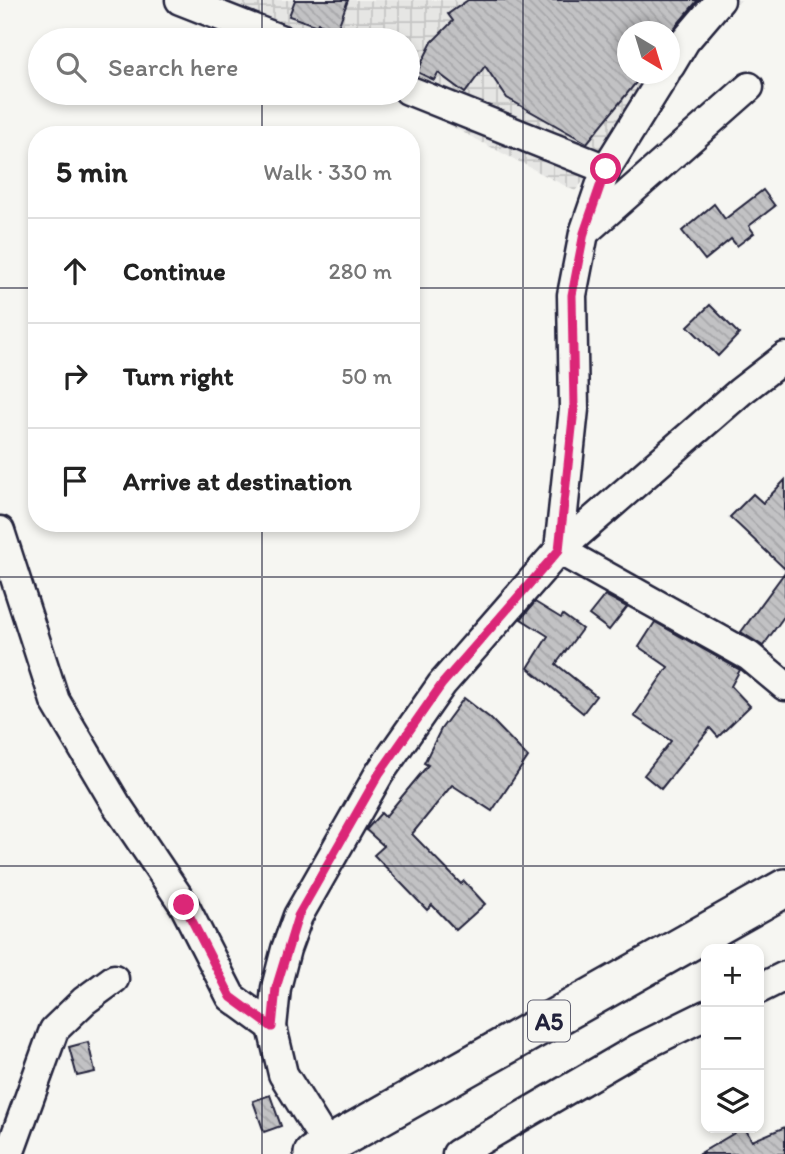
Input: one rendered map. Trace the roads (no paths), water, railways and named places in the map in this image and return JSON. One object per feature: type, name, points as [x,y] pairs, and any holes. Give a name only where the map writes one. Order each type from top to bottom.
[{"type":"main road","name":"A5","points":[[321,1150],[785,888]]},
{"type":"street","points":[[180,0],[251,28]]},
{"type":"street","points":[[680,49],[720,0]]},
{"type":"street","points":[[559,550],[574,409],[572,295],[584,233],[606,169],[659,84]]},
{"type":"street","points":[[584,233],[749,87]]},
{"type":"street","points":[[420,95],[606,169]]},
{"type":"street","points":[[321,1150],[283,1074],[272,1027],[276,988],[298,916],[379,774],[442,684],[559,550],[785,356]]},
{"type":"street","points":[[0,531],[55,701],[116,804],[184,905],[231,997],[272,1027]]},
{"type":"street","points":[[559,550],[749,656],[785,686]]},
{"type":"street","points":[[764,986],[785,976]]},
{"type":"street","points":[[9,1154],[54,1030],[84,1000],[114,979]]},
{"type":"street","points":[[457,1154],[637,1049],[701,1017]]}]
